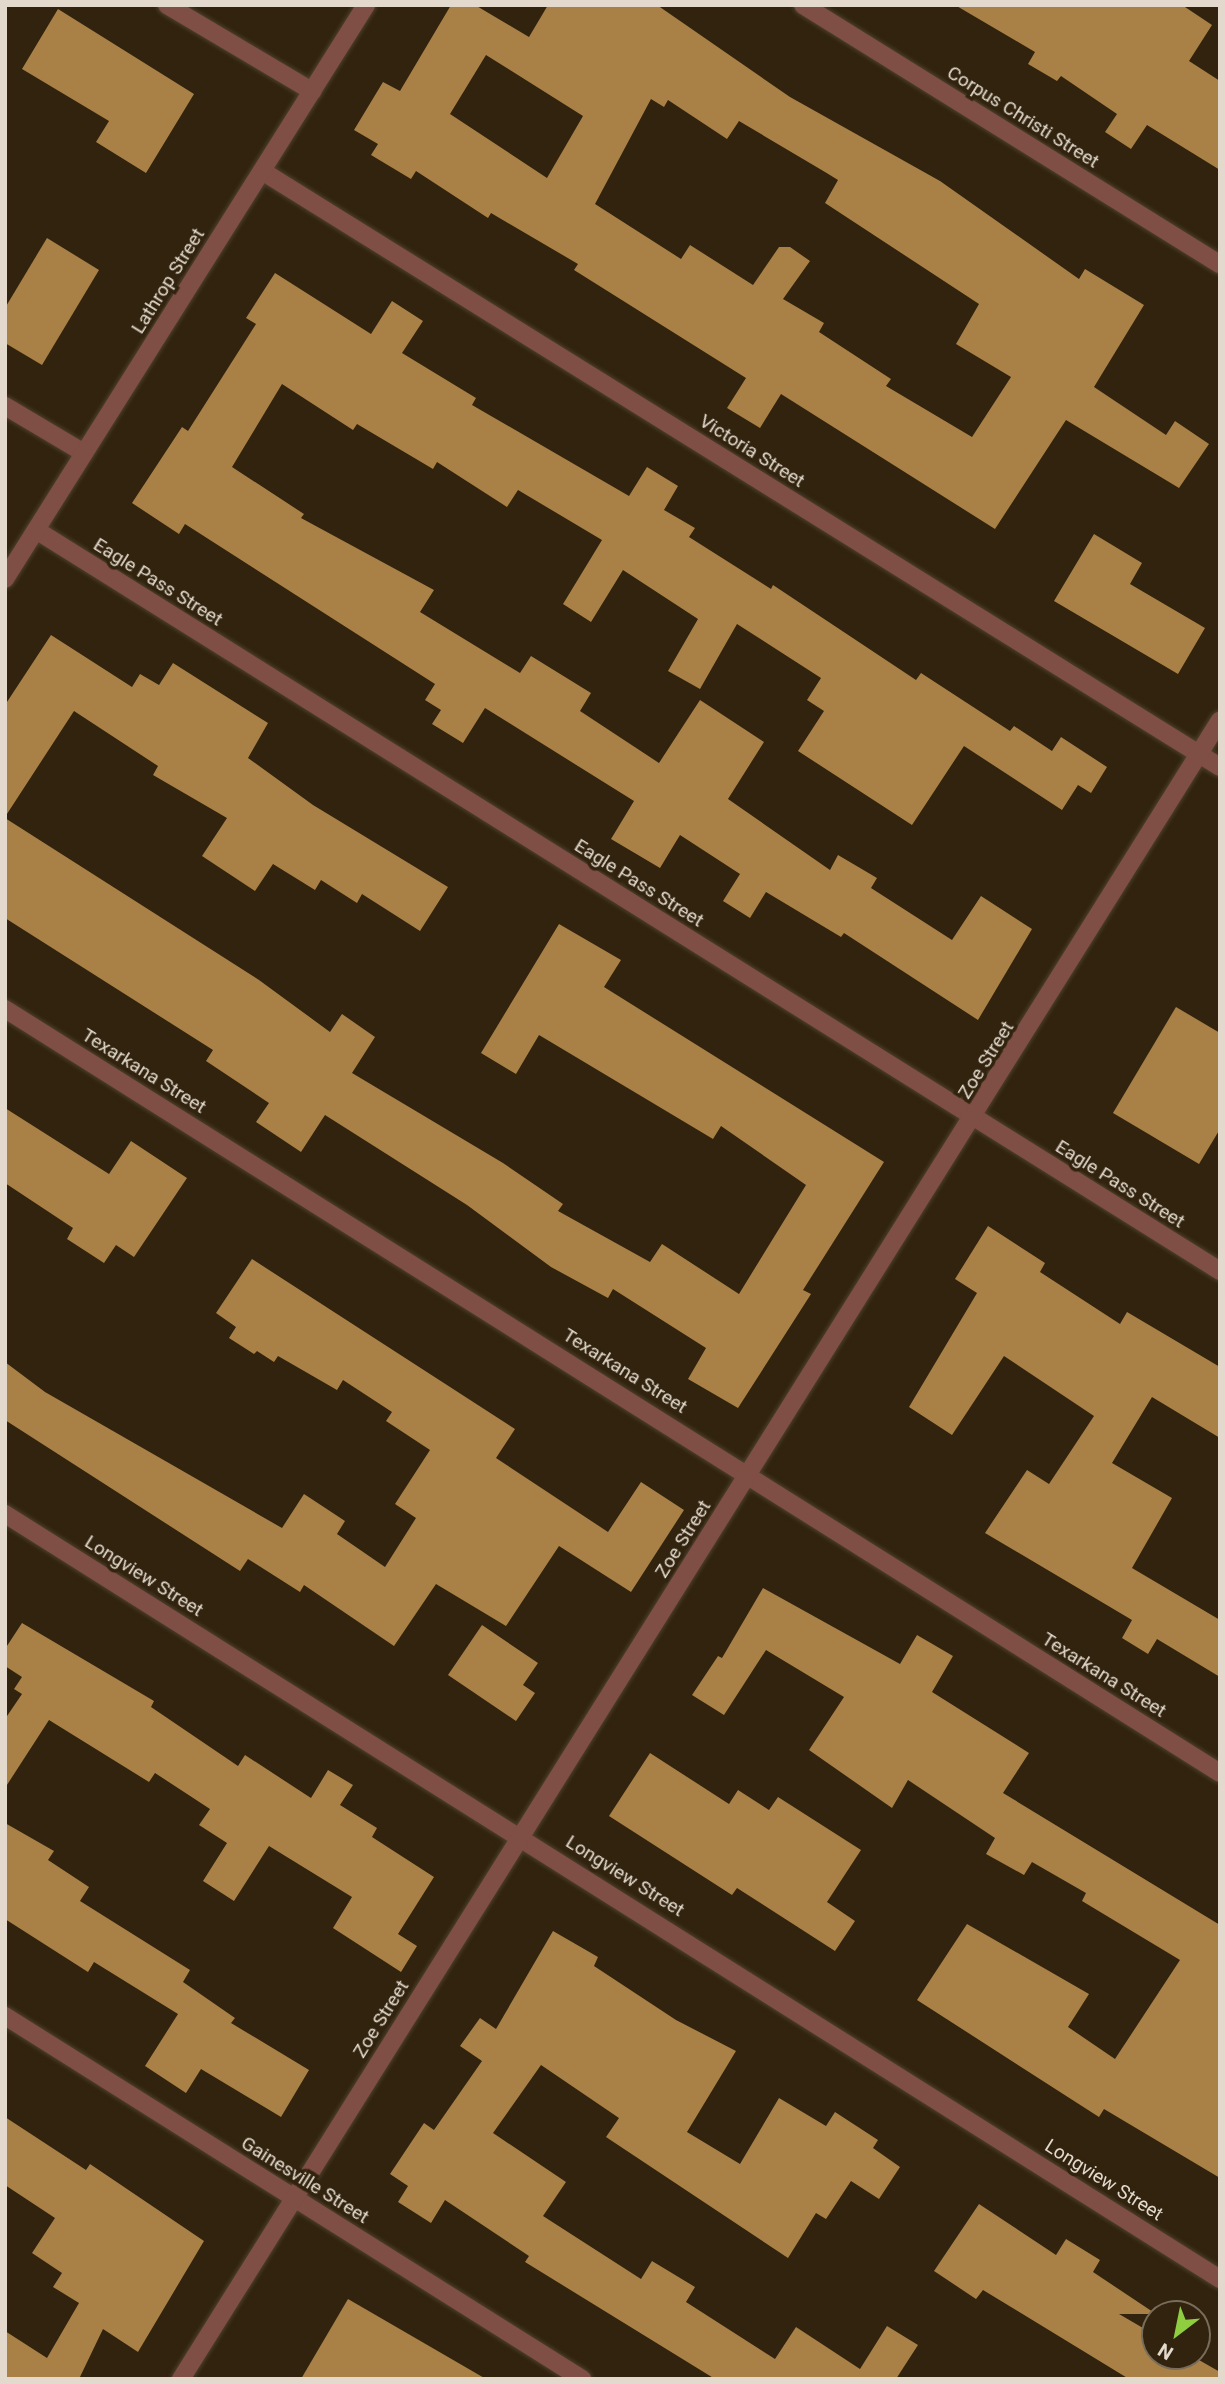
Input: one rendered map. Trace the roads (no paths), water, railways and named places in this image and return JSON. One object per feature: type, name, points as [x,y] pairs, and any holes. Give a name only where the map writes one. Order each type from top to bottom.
[{"type":"street","points":[[167,5],[312,91]]},
{"type":"street","name":"Lathrop Street","points":[[5,579],[366,5]]},
{"type":"street","name":"Corpus Christi Street","points":[[803,5],[1220,265]]},
{"type":"street","name":"Victoria Street","points":[[262,170],[1220,767]]},
{"type":"street","points":[[5,406],[84,453]]},
{"type":"street","name":"Eagle Pass Street","points":[[36,530],[1220,1271]]},
{"type":"street","name":"Zoe Street","points":[[181,2379],[520,1835],[975,1118],[1220,720]]},
{"type":"street","name":"Texarkana Street","points":[[5,1009],[750,1474],[1220,1773]]},
{"type":"street","name":"Longview Street","points":[[5,1514],[520,1835],[1220,2279]]},
{"type":"street","name":"Gainesville Street","points":[[5,2016],[582,2379]]}]
